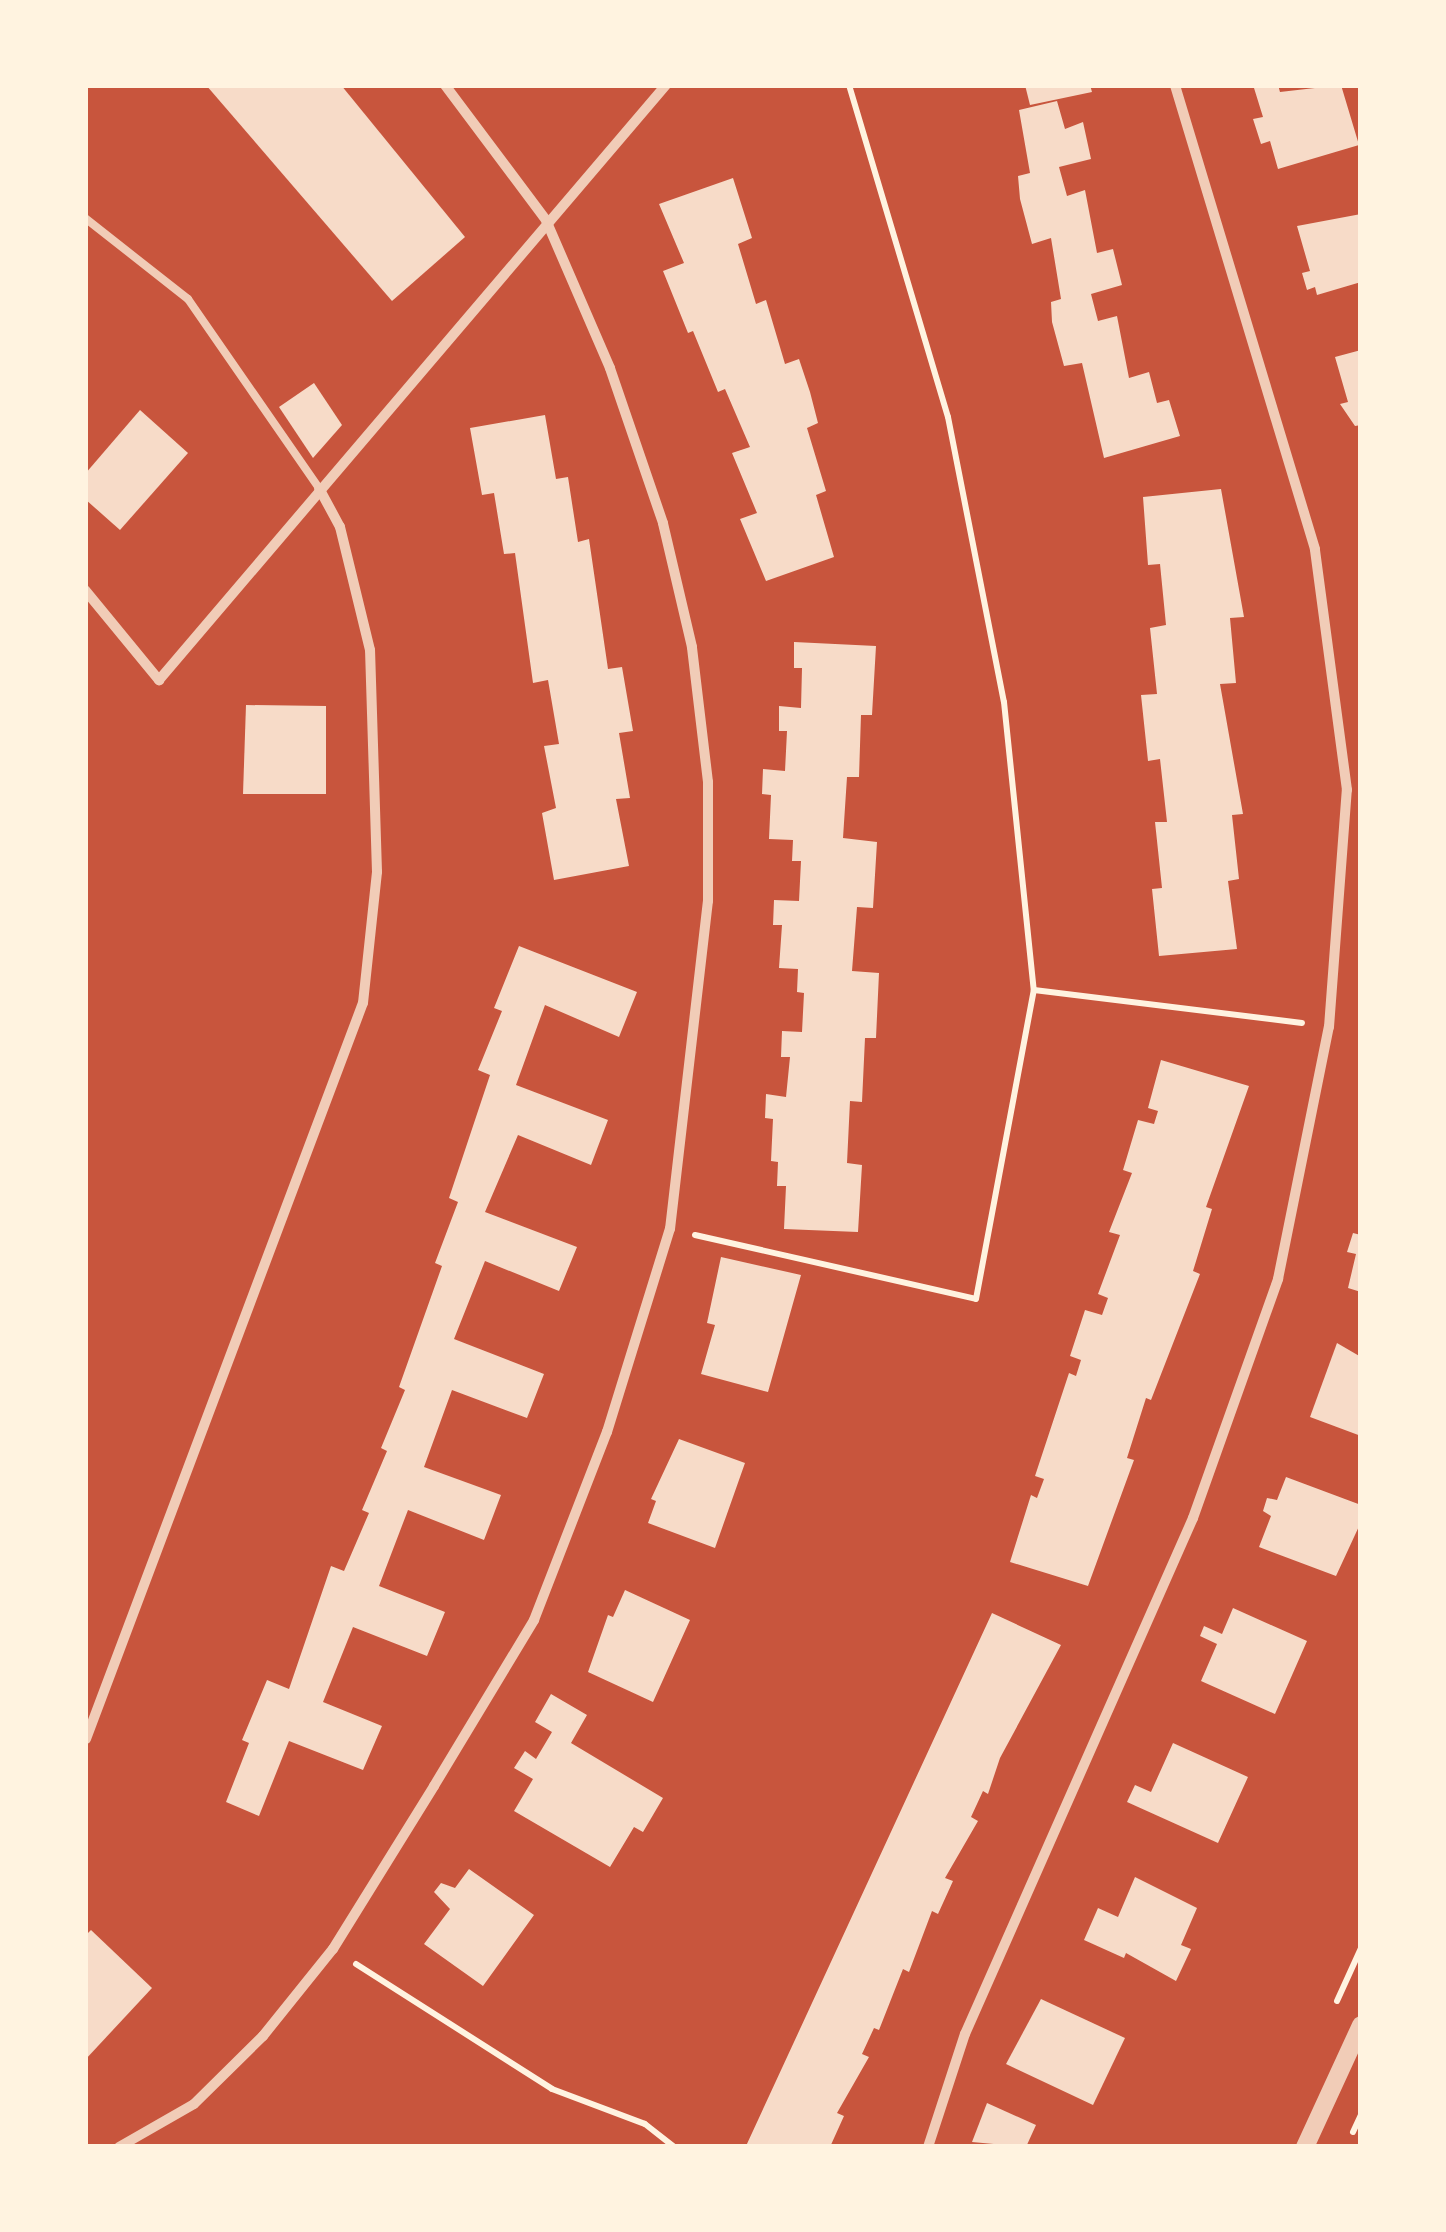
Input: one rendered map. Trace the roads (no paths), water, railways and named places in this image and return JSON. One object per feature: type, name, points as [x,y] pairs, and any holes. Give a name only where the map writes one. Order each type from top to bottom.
[{"type":"street","points":[[119,2147],[194,2104],[262,2036],[333,1949],[534,1620],[607,1432],[670,1229],[708,901],[708,782],[692,647],[664,523],[610,368],[546,220],[445,85]]},
{"type":"street","points":[[85,590],[159,680],[546,220],[666,85]]},
{"type":"street","points":[[928,2147],[965,2034],[1192,1518],[1278,1278],[1329,1027],[1348,790],[1315,549],[1175,85]]},
{"type":"street","points":[[86,1739],[363,1003],[377,872],[370,650],[340,527],[319,488]]},
{"type":"street","points":[[1305,2147],[1361,2025]]},
{"type":"lane","points":[[85,218],[188,299],[319,488]]}]
